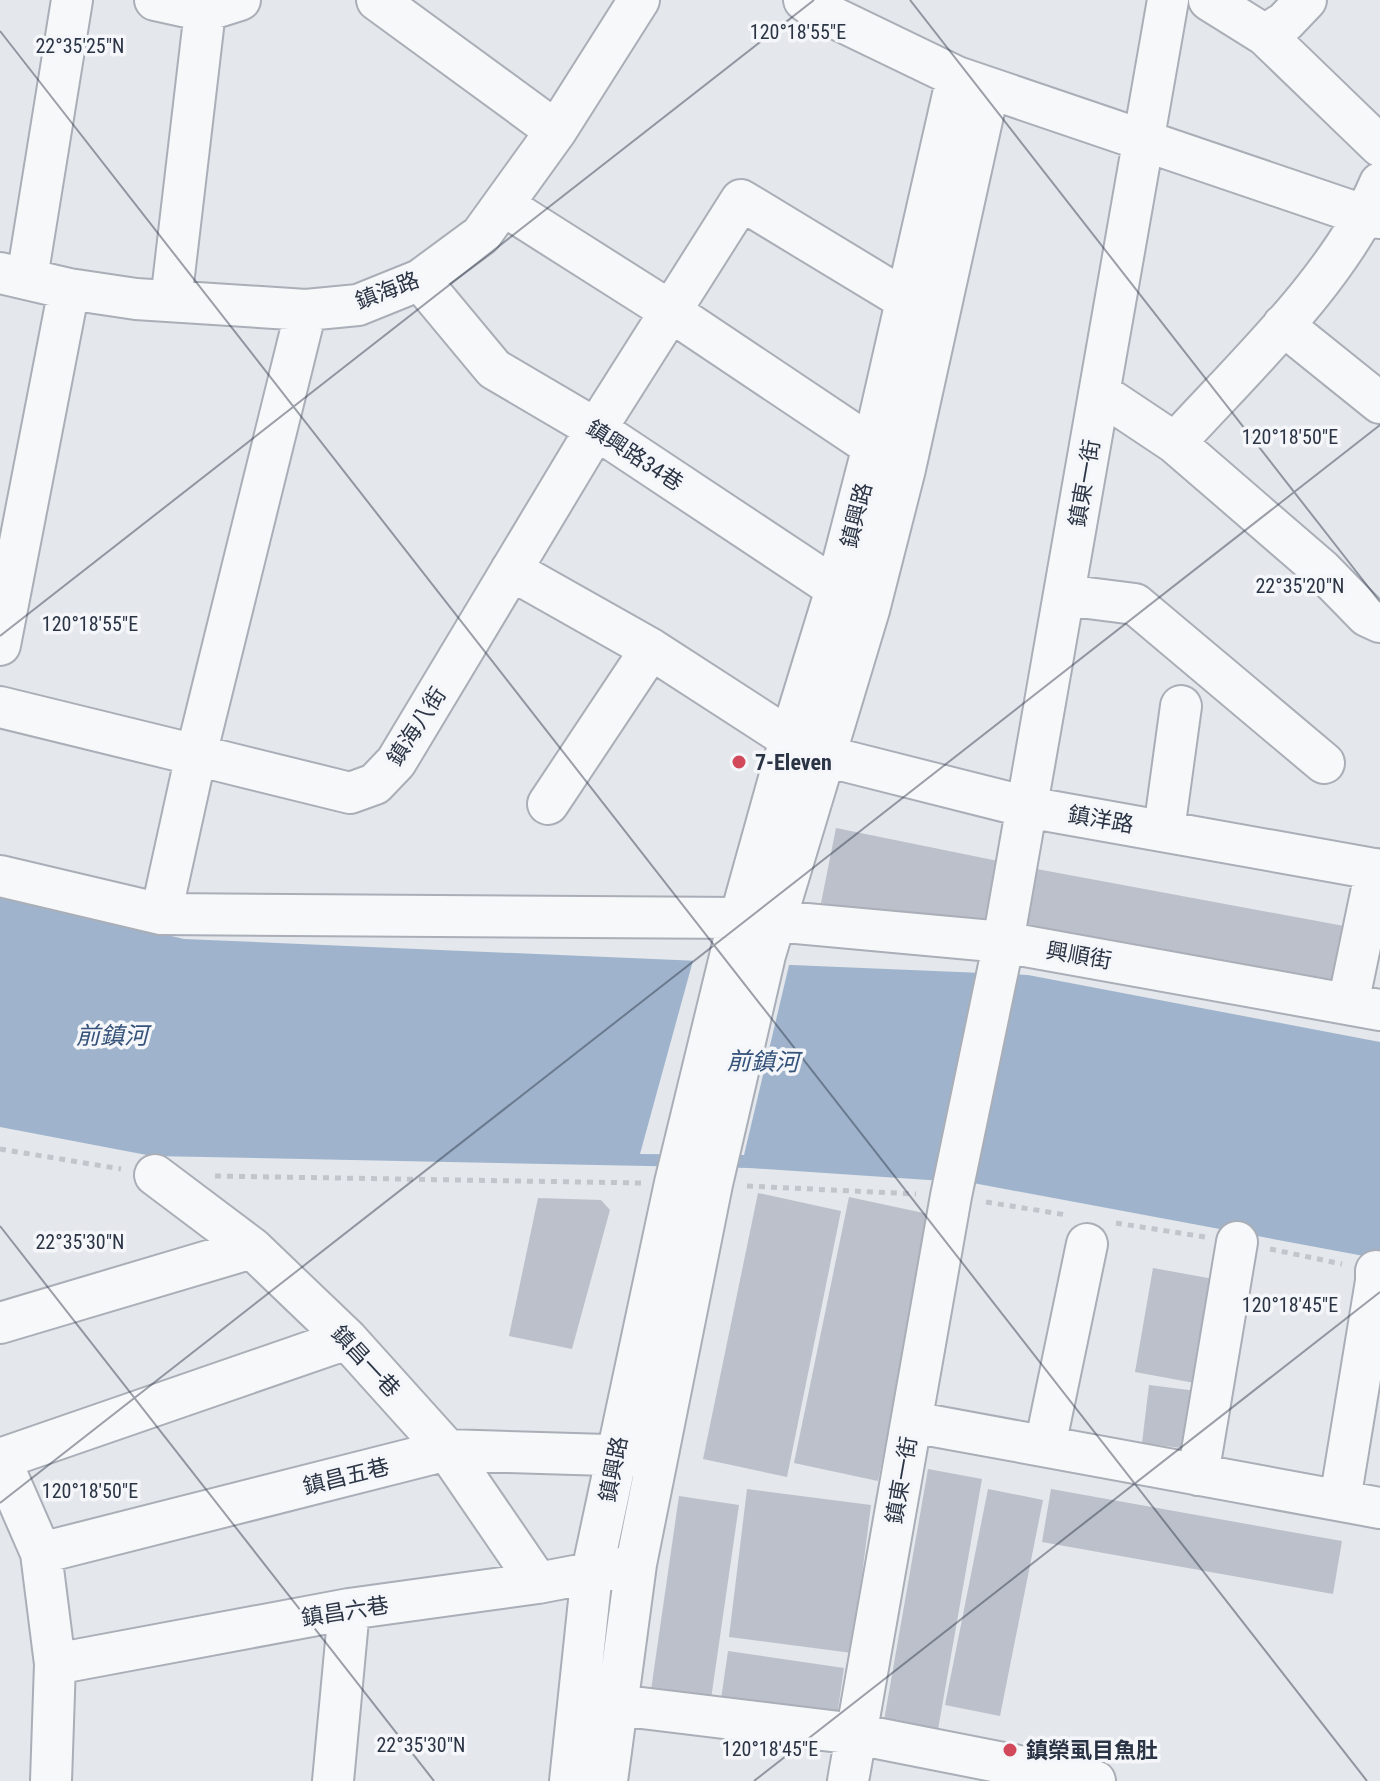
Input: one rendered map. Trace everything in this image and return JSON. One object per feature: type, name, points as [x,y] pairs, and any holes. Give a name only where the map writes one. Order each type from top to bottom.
[{"type":"street","points":[[14,275],[72,0]]},
{"type":"street","points":[[155,0],[222,6],[171,301]]},
{"type":"street","points":[[377,0],[556,131]]},
{"type":"street","name":"鎮海路","points":[[14,275],[69,289],[171,301],[306,310],[358,305],[420,280],[481,235],[556,131],[639,0]]},
{"type":"street","points":[[804,0],[816,9],[973,82],[1144,141],[1375,206],[1283,325],[1175,443]]},
{"type":"street","name":"鎮東一街","points":[[848,1781],[955,1178],[1001,954],[1168,0]]},
{"type":"street","points":[[1209,0],[1265,35],[1380,146]]},
{"type":"street","points":[[1265,35],[1285,22],[1306,0]]},
{"type":"street","name":"鎮興路","points":[[570,1781],[592,1572],[615,1457],[699,1162],[754,935],[807,747],[852,599],[905,469],[924,311],[973,82]]},
{"type":"street","name":"鎮海八街","points":[[0,707],[350,793],[375,784],[396,762],[596,429],[741,200],[924,311]]},
{"type":"street","points":[[503,205],[670,311],[905,469]]},
{"type":"street","name":"鎮興路34巷","points":[[420,280],[494,369],[596,429],[852,599]]},
{"type":"street","points":[[0,645],[69,289]]},
{"type":"street","points":[[161,914],[196,755],[306,310]]},
{"type":"street","name":"鎮興路","points":[[852,599],[873,446],[924,311]]},
{"type":"street","points":[[1283,325],[1380,403]]},
{"type":"street","points":[[1100,393],[1175,443],[1322,570],[1367,616],[1380,622]]},
{"type":"street","name":"鎮洋路","points":[[511,570],[651,649],[807,747],[1027,807],[1378,869]]},
{"type":"street","points":[[1064,595],[1135,604],[1324,763]]},
{"type":"street","points":[[548,804],[651,649]]},
{"type":"street","points":[[1164,830],[1181,706]]},
{"type":"street","points":[[1364,1007],[1378,869]]},
{"type":"street","name":"興順街","points":[[0,876],[161,914],[754,935],[1001,954],[1364,1007]]},
{"type":"street","name":"鎮興路","points":[[607,1781],[636,1564],[656,1455],[699,1162]]},
{"type":"street","name":"鎮昌一巷","points":[[155,1175],[252,1248],[347,1339],[447,1450],[538,1583]]},
{"type":"street","points":[[1198,1475],[1237,1242]]},
{"type":"street","points":[[1045,1446],[1087,1244]]},
{"type":"street","points":[[0,1323],[252,1248]]},
{"type":"street","points":[[1340,1500],[1376,1271]]},
{"type":"street","points":[[51,1781],[55,1664],[41,1553],[0,1459],[347,1339]]},
{"type":"street","points":[[912,1422],[1380,1508]]},
{"type":"street","name":"鎮昌五巷","points":[[41,1553],[447,1450],[615,1457],[656,1455]]},
{"type":"street","points":[[0,1539],[41,1553]]},
{"type":"street","name":"鎮昌六巷","points":[[55,1664],[349,1609],[538,1583],[636,1564]]},
{"type":"street","points":[[333,1781],[349,1609]]},
{"type":"street","points":[[576,1704],[617,1705],[856,1734],[997,1772],[1095,1781]]},
{"type":"water","name":"前鎮河","points":[[0,896],[184,939],[1028,975],[1380,1042],[1380,1259],[973,1183],[749,1168],[152,1156],[0,1127]]},
{"type":"pier","points":[[694,957],[790,961],[744,1155],[640,1154]]},
{"type":"building","points":[[836,828],[1003,862],[988,937],[821,903]]},
{"type":"building","points":[[1026,867],[1344,926],[1334,981],[1016,923]]},
{"type":"building","points":[[758,1193],[841,1211],[787,1477],[703,1459]]},
{"type":"building","points":[[849,1197],[933,1215],[878,1481],[794,1463]]},
{"type":"building","points":[[538,1198],[601,1200],[610,1210],[572,1349],[509,1336]]},
{"type":"building","points":[[1153,1268],[1219,1280],[1200,1384],[1135,1372]]},
{"type":"building","points":[[1149,1385],[1197,1391],[1189,1449],[1142,1443]]},
{"type":"building","points":[[928,1469],[982,1479],[936,1741],[882,1732]]},
{"type":"building","points":[[747,1489],[871,1505],[852,1653],[729,1637]]},
{"type":"building","points":[[988,1489],[1043,1500],[1000,1716],[945,1705]]},
{"type":"building","points":[[1051,1489],[1342,1541],[1333,1594],[1042,1542]]},
{"type":"building","points":[[679,1496],[739,1505],[710,1706],[650,1697]]},
{"type":"building","points":[[728,1651],[844,1668],[836,1723],[720,1706]]},
{"type":"place","name":"7-Eleven","points":[[739,762]]},
{"type":"place","name":"鎮榮虱目魚肚","points":[[1010,1750]]}]
